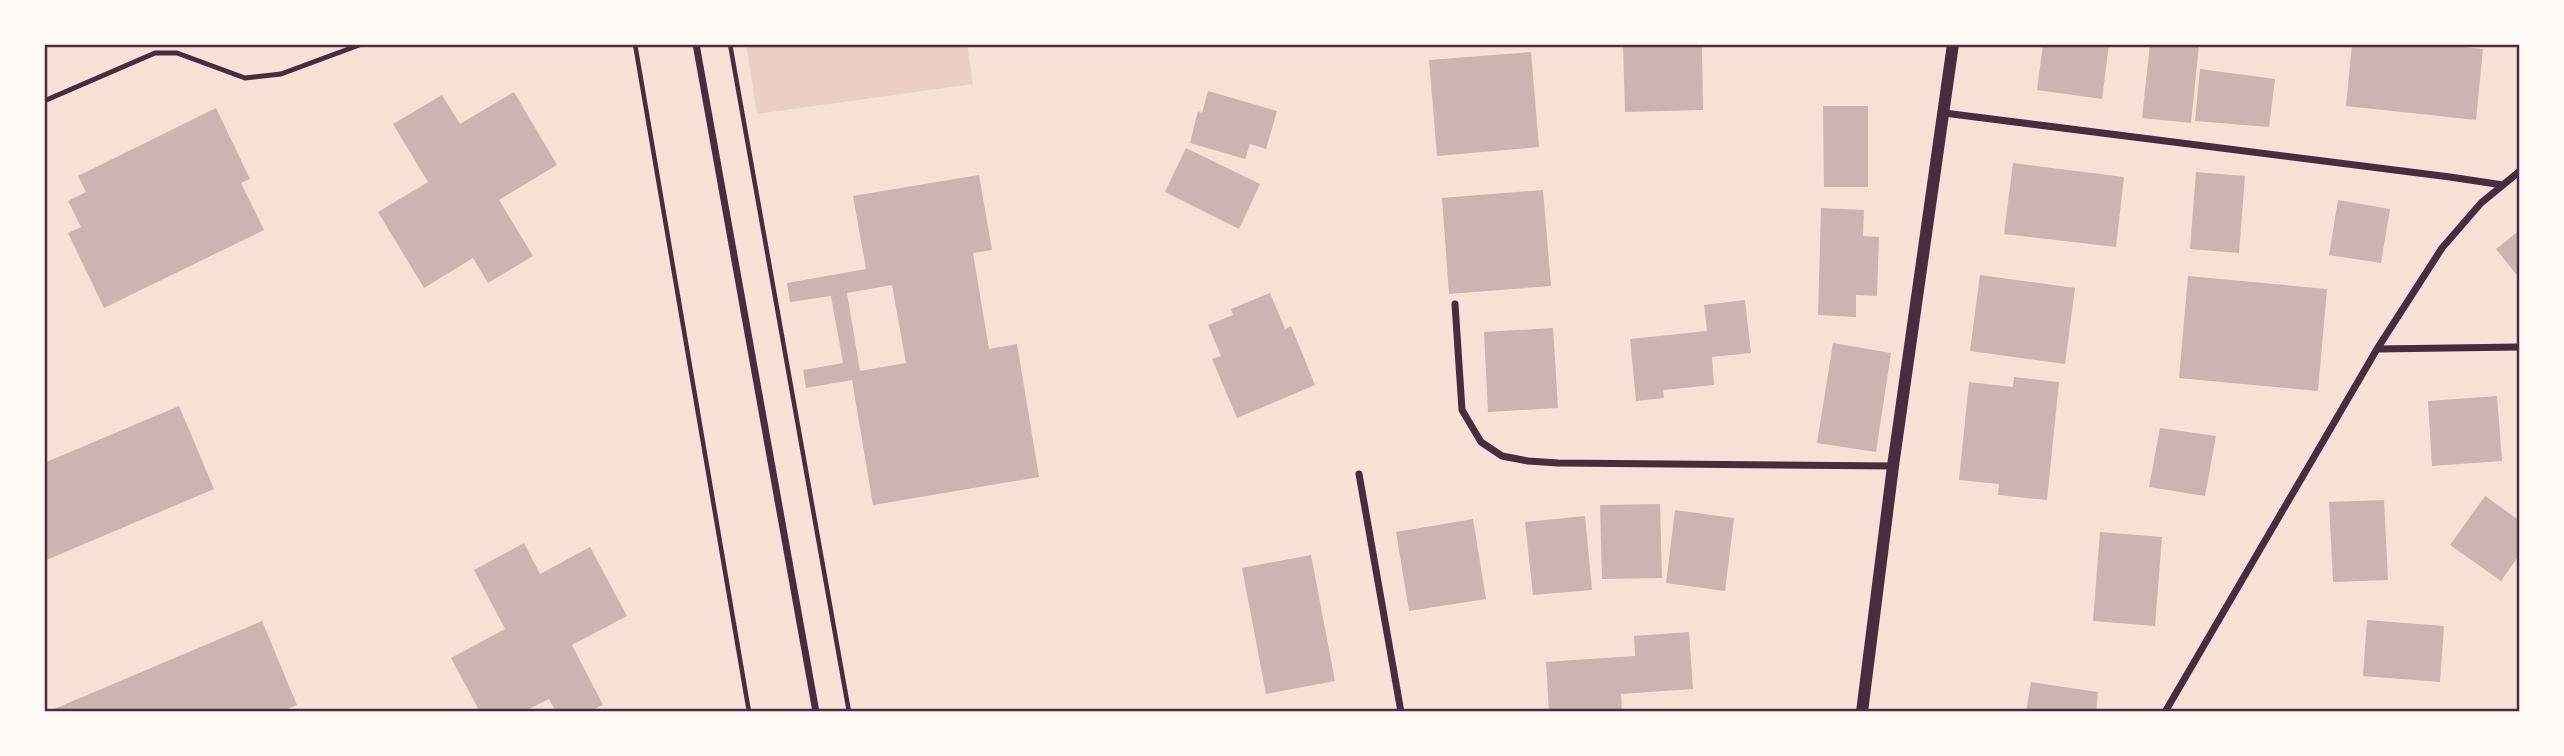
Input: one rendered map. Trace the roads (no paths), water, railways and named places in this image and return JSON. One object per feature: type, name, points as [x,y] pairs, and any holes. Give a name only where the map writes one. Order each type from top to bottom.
[{"type":"street","points":[[696,44],[816,712]]},
{"type":"street","points":[[1862,712],[1953,44]]},
{"type":"street","points":[[1944,113],[2503,186]]},
{"type":"street","points":[[2165,712],[2377,349],[2442,248],[2481,204],[2520,172]]},
{"type":"street","points":[[1455,304],[1462,410],[1481,442],[1502,456],[1558,463],[1894,466]]},
{"type":"street","points":[[2377,349],[2520,347]]},
{"type":"street","points":[[1359,474],[1401,712]]},
{"type":"lane","points":[[44,101],[155,54],[177,53],[245,78],[281,74],[362,44]]}]
